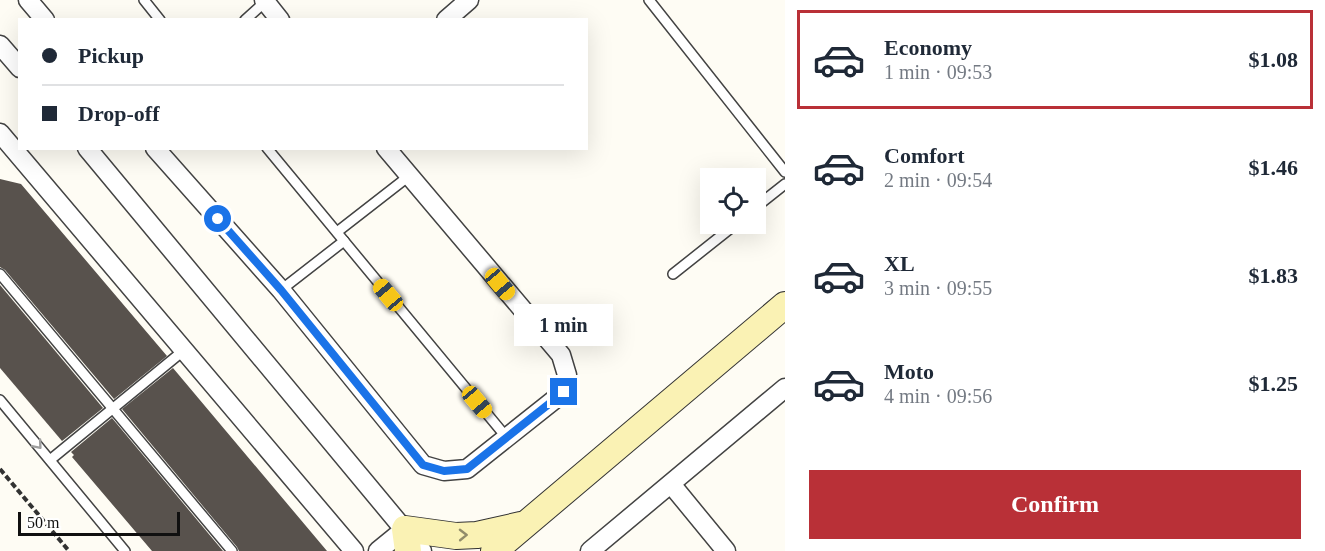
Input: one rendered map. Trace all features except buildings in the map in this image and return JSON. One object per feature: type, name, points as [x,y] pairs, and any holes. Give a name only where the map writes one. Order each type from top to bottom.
[{"type":"main road","points":[[494,551],[785,305]]},
{"type":"main road","points":[[407,540],[477,535],[524,524]]},
{"type":"street","points":[[28,0],[43,18]]},
{"type":"street","points":[[448,18],[469,0]]},
{"type":"street","points":[[264,1],[278,18]]},
{"type":"street","points":[[0,45],[18,66]]},
{"type":"street","points":[[7,139],[183,351],[354,551]]},
{"type":"street","points":[[89,150],[407,540],[422,551]]},
{"type":"street","points":[[157,150],[281,290],[423,465],[444,471],[467,469],[564,392],[567,375],[561,356],[388,150]]},
{"type":"street","points":[[590,551],[785,388]]},
{"type":"street","points":[[671,484],[726,551]]},
{"type":"street","points":[[378,551],[407,540]]},
{"type":"lane","points":[[144,0],[158,18]]},
{"type":"lane","points":[[649,0],[785,172]]},
{"type":"lane","points":[[247,18],[264,1]]},
{"type":"lane","points":[[269,150],[507,438]]},
{"type":"lane","points":[[337,232],[409,176]]},
{"type":"lane","points":[[766,199],[785,184]]},
{"type":"lane","points":[[673,274],[723,234]]},
{"type":"lane","points":[[281,290],[344,241]]},
{"type":"lane","points":[[0,274],[232,551]]},
{"type":"lane","points":[[51,460],[183,351]]},
{"type":"lane","points":[[0,400],[125,551]]},
{"type":"path","points":[[0,469],[69,551]]},
{"type":"route","points":[[218,219],[281,290],[423,465],[444,471],[467,469],[564,392]]}]
